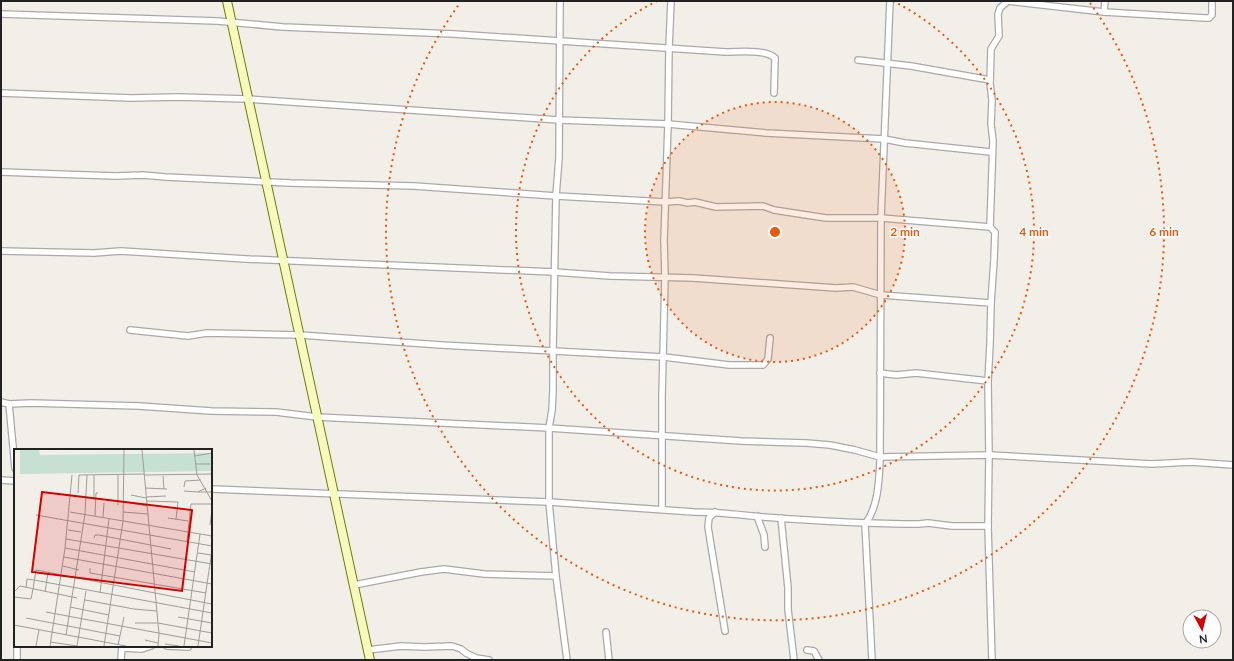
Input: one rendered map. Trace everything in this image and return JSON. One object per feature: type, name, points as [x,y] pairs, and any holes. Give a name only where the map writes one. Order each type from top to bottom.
[{"type":"street","points":[[226,1],[232,22],[247,99],[300,335],[370,660]]},
{"type":"street","points":[[560,1],[559,158],[556,196],[554,272],[553,390],[549,428],[549,502],[566,660]]},
{"type":"street","points":[[662,509],[662,396],[665,277],[664,240],[668,124],[668,48],[671,1]]},
{"type":"street","points":[[872,660],[865,524],[871,514],[879,487],[881,218],[890,1]]},
{"type":"street","points":[[990,227],[991,152],[993,140],[990,80],[991,49],[999,36],[999,11],[1001,6],[1008,1],[1104,12],[1209,18],[1212,15],[1212,1]]},
{"type":"street","points":[[1104,12],[1105,1]]},
{"type":"street","points":[[1,14],[232,22],[283,27],[454,34],[560,42],[593,42],[668,48],[769,53],[775,58],[774,93]]},
{"type":"street","points":[[858,60],[911,66],[990,80]]},
{"type":"street","points":[[1,93],[131,98],[178,97],[247,99],[559,120],[668,124],[884,139],[905,143],[991,152]]},
{"type":"street","points":[[1,172],[63,175],[143,175],[414,186],[556,196],[666,202],[679,201],[699,203],[716,207],[763,206],[774,210],[826,218],[881,218],[990,227],[995,232],[988,381],[988,526],[992,660]]},
{"type":"street","points":[[1,251],[94,253],[121,251],[205,257],[554,272],[610,276],[693,278],[836,288],[853,287],[881,295],[991,303]]},
{"type":"street","points":[[130,330],[188,336],[207,332],[300,335],[442,345],[664,357],[729,365],[763,365],[768,359],[770,338]]},
{"type":"street","points":[[880,373],[896,375],[916,373],[988,381]]},
{"type":"street","points":[[1,402],[9,404],[31,403],[139,406],[211,411],[276,412],[317,417],[549,428],[741,441],[806,443],[830,445],[880,457],[989,455],[1048,457],[1145,464],[1180,462],[1233,465]]},
{"type":"street","points":[[9,404],[14,457]]},
{"type":"street","points":[[1,480],[14,481]]},
{"type":"street","points":[[212,490],[549,502],[694,512],[715,512],[865,524],[928,523],[952,526],[988,526]]},
{"type":"street","points":[[715,512],[709,518],[708,527],[725,631]]},
{"type":"street","points":[[757,516],[764,535],[766,547]]},
{"type":"street","points":[[781,518],[788,588],[788,609],[794,660]]},
{"type":"street","points":[[354,585],[421,572],[444,570],[484,574],[556,576]]},
{"type":"street","points":[[606,632],[609,660]]},
{"type":"street","points":[[368,650],[401,646],[452,646],[461,649],[476,658],[489,660]]},
{"type":"street","points":[[17,647],[17,660]]},
{"type":"street","points":[[122,660],[122,647],[142,649],[148,647]]},
{"type":"street","points":[[807,650],[814,651],[819,660]]}]
